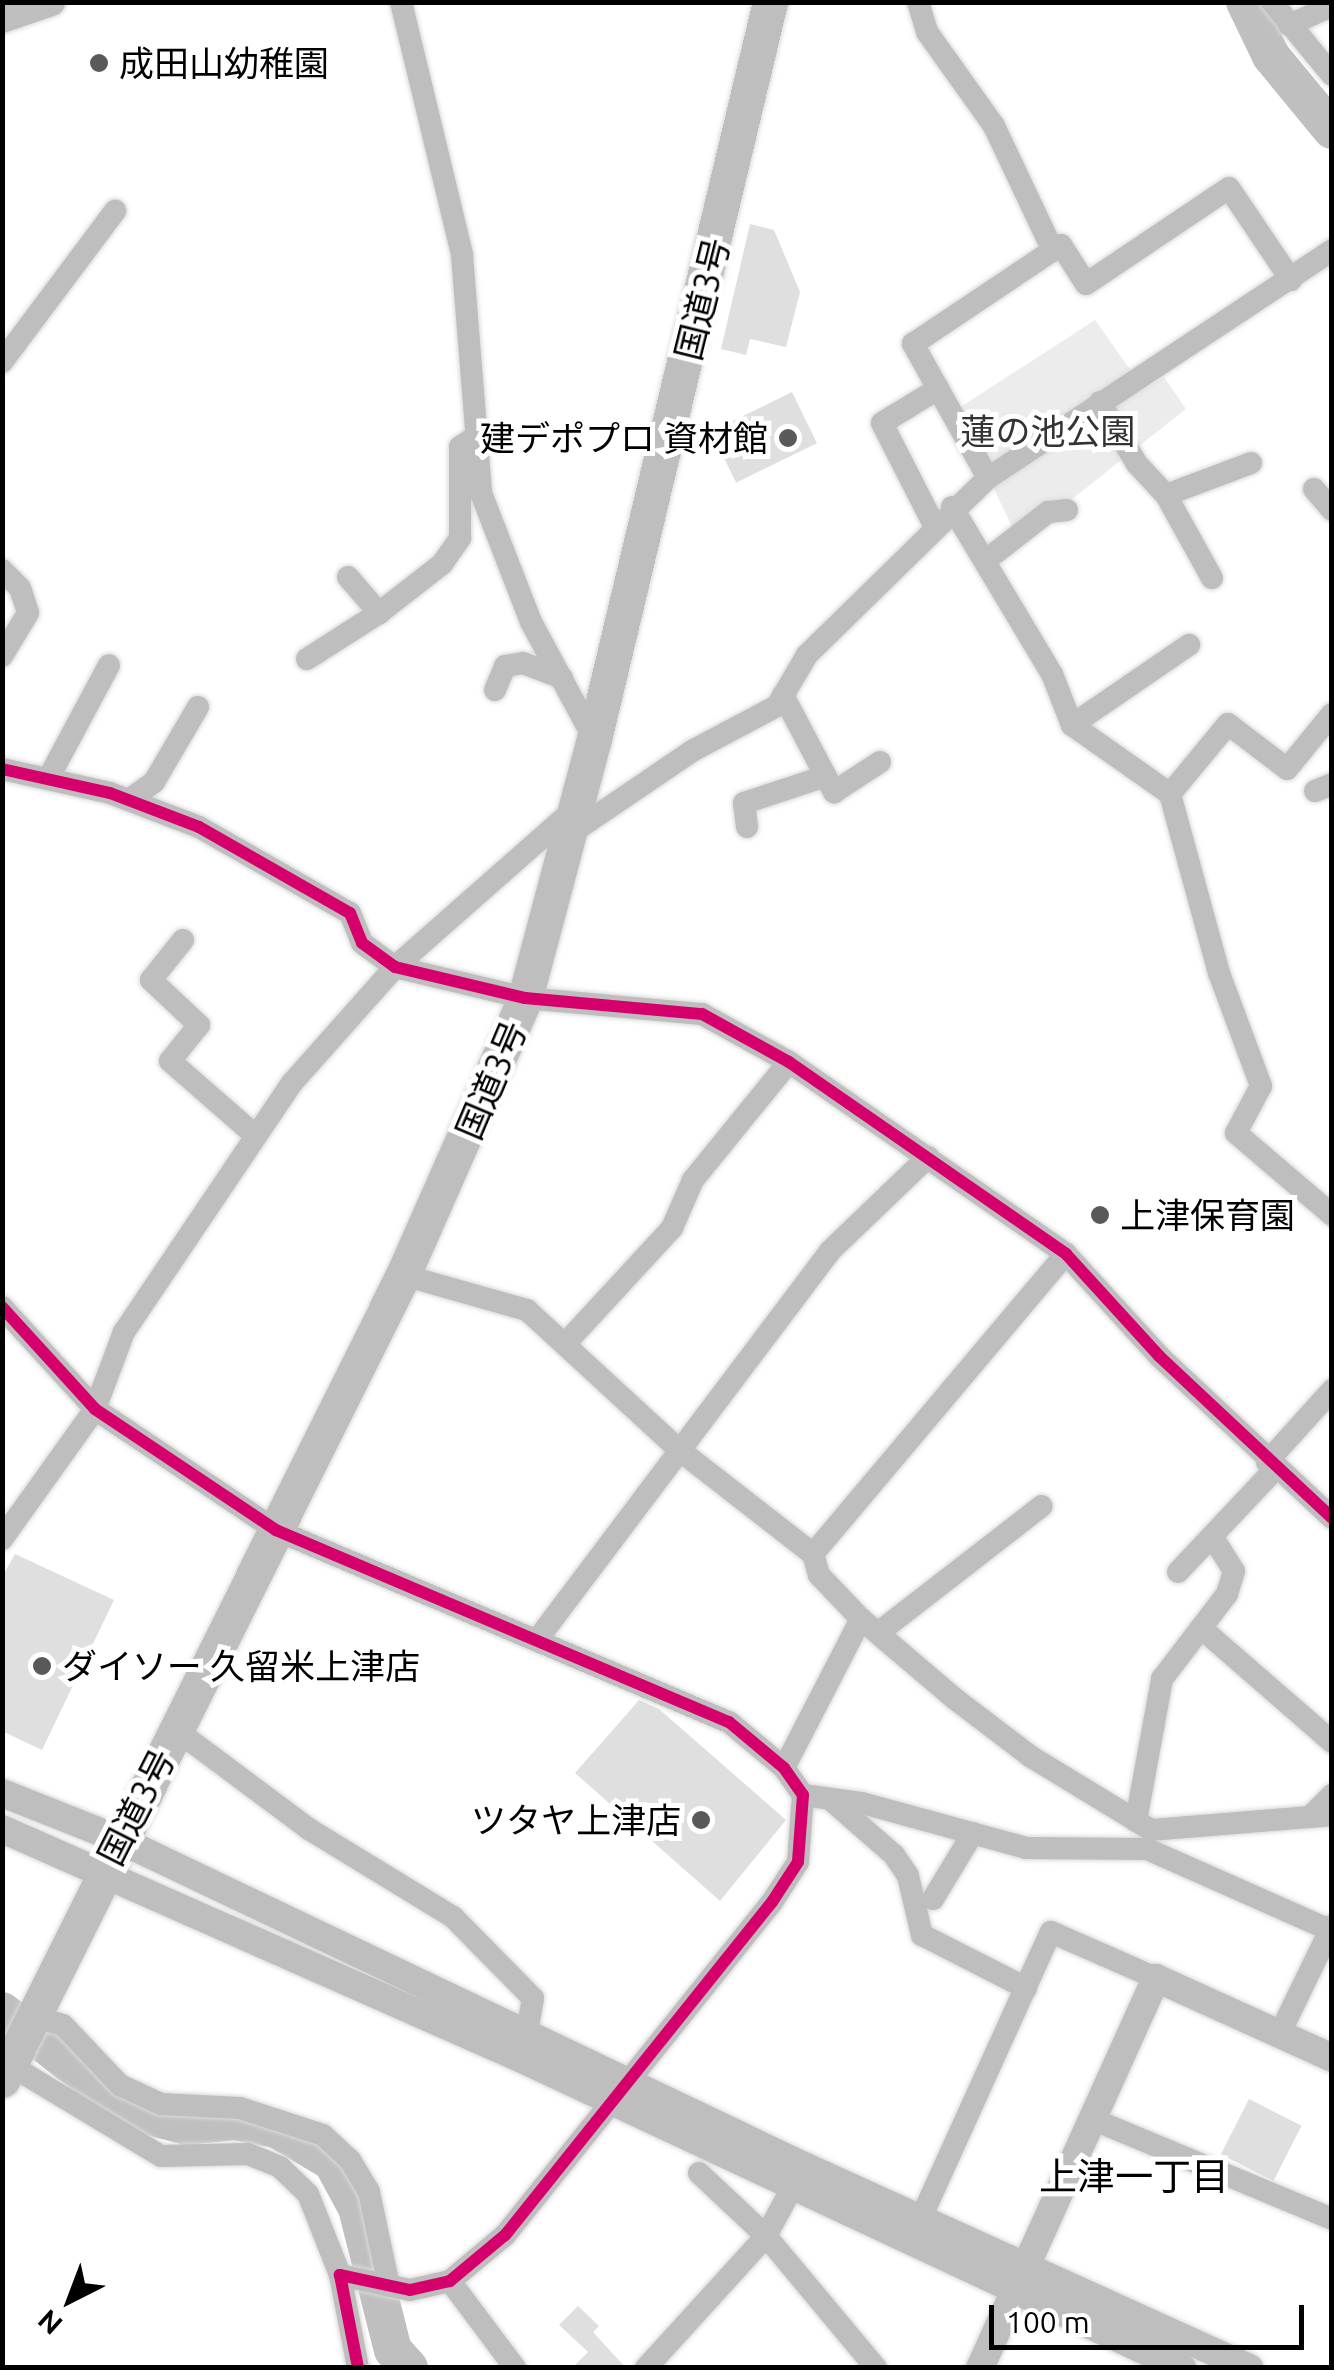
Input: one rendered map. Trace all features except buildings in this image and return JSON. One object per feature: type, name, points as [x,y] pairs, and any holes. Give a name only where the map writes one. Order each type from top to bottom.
[{"type":"highway","name":"国道3号","points":[[9,2067],[111,1854],[402,1275],[525,998],[594,739],[770,2]]},
{"type":"street","points":[[2,18],[51,2]]},
{"type":"street","points":[[401,2],[462,255],[481,493],[531,622],[594,739]]},
{"type":"street","points":[[918,2],[926,32],[994,126],[1053,250]]},
{"type":"street","points":[[1272,2],[1332,75]]},
{"type":"street","points":[[1289,25],[1332,6]]},
{"type":"street","points":[[988,478],[913,344],[1053,250],[1062,245],[1086,284],[1229,188],[1290,280]]},
{"type":"street","points":[[2,362],[115,211]]},
{"type":"street","points":[[2,1540],[95,1409],[124,1332],[292,1083],[396,967],[574,820],[778,706],[807,655],[952,506],[988,478],[1332,250]]},
{"type":"street","points":[[934,525],[882,422],[938,389]]},
{"type":"street","points":[[1100,402],[1137,464],[1166,494],[1212,578]]},
{"type":"street","points":[[308,660],[379,613],[442,564],[460,538],[460,447],[479,434]]},
{"type":"street","points":[[1166,494],[1251,463]]},
{"type":"street","points":[[1314,489],[1332,510]]},
{"type":"street","points":[[952,506],[1052,674],[1072,725],[1170,794],[1219,973],[1261,1086],[1236,1133],[1332,1216]]},
{"type":"street","points":[[984,560],[1048,512],[1067,510]]},
{"type":"street","points":[[2,570],[20,588],[28,613],[2,656]]},
{"type":"street","points":[[348,577],[379,613]]},
{"type":"street","points":[[1072,725],[1189,644]]},
{"type":"street","points":[[495,690],[505,666],[523,663],[562,678]]},
{"type":"street","points":[[48,780],[109,665]]},
{"type":"street","points":[[783,696],[834,792],[880,762]]},
{"type":"street","points":[[129,800],[154,782],[198,707]]},
{"type":"street","points":[[1170,794],[1228,724],[1287,769],[1332,714]]},
{"type":"street","points":[[2,770],[129,800],[199,827],[318,892],[350,914],[362,943],[396,967],[525,998],[702,1014],[789,1062],[1066,1254],[1271,1466],[1332,1518]]},
{"type":"street","points":[[747,826],[744,803],[826,776]]},
{"type":"street","points":[[183,940],[150,980],[199,1025],[170,1061],[256,1136]]},
{"type":"street","points":[[565,1344],[672,1228],[694,1180],[789,1062]]},
{"type":"street","points":[[537,1640],[830,1251],[928,1158]]},
{"type":"street","points":[[813,1554],[1066,1254]]},
{"type":"street","points":[[402,1275],[527,1310],[678,1449],[813,1554],[819,1576],[870,1626],[1030,1756],[1145,1834],[1331,1928],[1280,2033]]},
{"type":"street","points":[[2,1307],[95,1409],[276,1530],[729,1722],[784,1768],[803,1795],[798,1862],[505,2235],[450,2281],[410,2290],[340,2275]]},
{"type":"street","points":[[1178,1572],[1332,1390]]},
{"type":"street","points":[[784,1768],[870,1626],[1042,1506]]},
{"type":"street","points":[[1145,1834],[1162,1679],[1227,1594],[1234,1571],[1212,1536]]},
{"type":"street","points":[[1201,1628],[1332,1742]]},
{"type":"street","points":[[176,1730],[309,1828],[453,1918],[533,1998],[526,2046]]},
{"type":"street","points":[[2,1792],[111,1854],[800,2175],[1012,2289],[1182,2368]]},
{"type":"street","points":[[803,1795],[1026,1848],[1320,1816],[1332,1795]]},
{"type":"street","points":[[828,1798],[894,1855],[908,1876],[922,1935],[1026,1988]]},
{"type":"street","points":[[2,1829],[111,1854]]},
{"type":"street","points":[[933,1899],[972,1833]]},
{"type":"street","points":[[921,2218],[1051,1932],[1332,2058]]},
{"type":"street","points":[[980,2368],[1012,2289],[1029,2264],[1156,1978]]},
{"type":"street","points":[[33,2016],[63,2024],[120,2084],[161,2104],[240,2108],[324,2135],[350,2160],[369,2192],[388,2286]]},
{"type":"street","points":[[9,2067],[161,2156],[248,2154],[280,2167],[308,2194],[340,2275],[358,2368]]},
{"type":"street","points":[[1092,2119],[1332,2219]]},
{"type":"street","points":[[699,2172],[766,2236],[876,2368]]},
{"type":"street","points":[[800,2175],[921,2218],[1029,2264],[1249,2368]]},
{"type":"street","points":[[646,2368],[766,2236],[800,2175]]},
{"type":"street","points":[[450,2281],[515,2368]]},
{"type":"green space","name":"蓮の池公園","points":[[1095,320],[1144,389],[1164,377],[1186,409],[1019,541],[956,410]]},
{"type":"waterway","points":[[1245,2],[1271,56],[1332,130]]},
{"type":"waterway","points":[[2,2011],[109,2095],[145,2115],[187,2126],[234,2121],[276,2129],[332,2162],[357,2208],[393,2350],[409,2368]]},
{"type":"cycle path","points":[[2,769],[110,793],[199,827],[350,913],[362,943],[395,967],[525,998],[702,1014],[789,1062],[1066,1254],[1159,1356],[1332,1518]]},
{"type":"cycle path","points":[[2,1307],[95,1409],[276,1530],[729,1722],[784,1768],[803,1795],[798,1862],[772,1902],[505,2235],[450,2281],[410,2290],[340,2275],[358,2368]]},
{"type":"place","name":"成田山幼稚園","points":[[99,63]]},
{"type":"place","name":"建デポプロ 資材館","points":[[788,438]]},
{"type":"place","name":"上津保育園","points":[[1100,1215]]},
{"type":"place","name":"ダイソー 久留米上津店","points":[[42,1666]]},
{"type":"place","name":"ツタヤ上津店","points":[[701,1820]]},
{"type":"district","name":"上津一丁目","points":[[1134,2177]]}]
